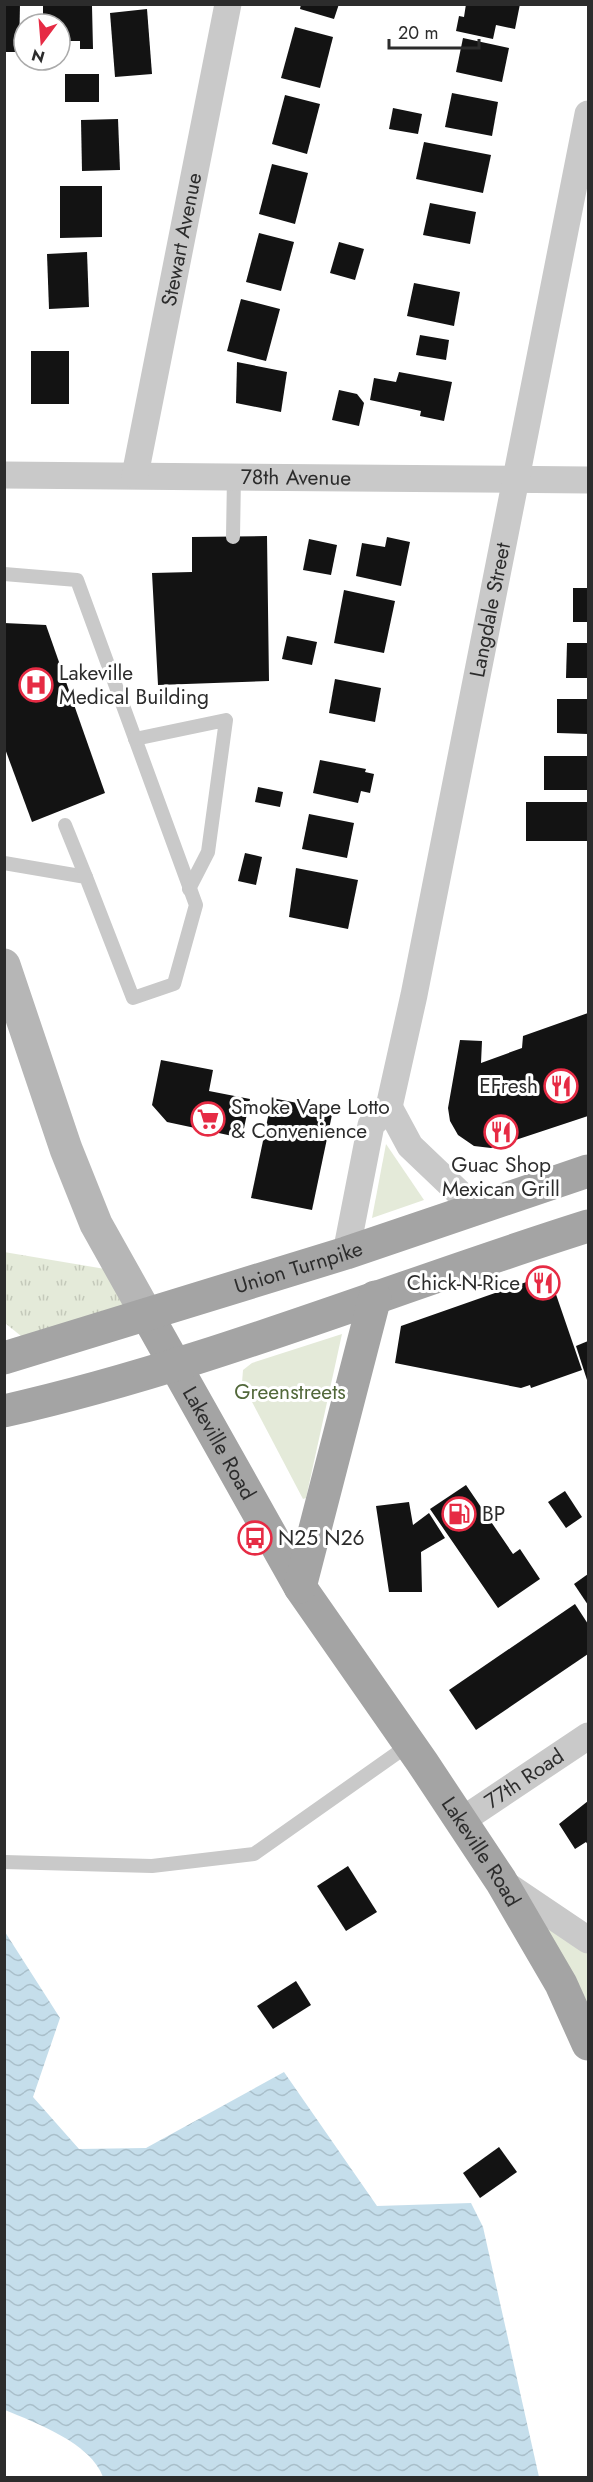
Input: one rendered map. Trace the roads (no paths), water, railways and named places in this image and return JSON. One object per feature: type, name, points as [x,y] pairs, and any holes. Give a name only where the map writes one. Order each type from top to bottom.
[{"type":"main road","name":"Lakeville Road","points":[[4,965],[66,1149],[96,1224],[300,1587],[410,1744],[501,1881],[561,1984],[588,2044]]},
{"type":"main road","name":"Union Turnpike","points":[[4,1358],[346,1253],[588,1171]]},
{"type":"main road","points":[[4,1411],[60,1398],[176,1365],[588,1226]]},
{"type":"main road","points":[[300,1587],[375,1297]]},
{"type":"street","name":"Stewart Avenue","points":[[135,475],[228,4]]},
{"type":"street","name":"Langdale Street","points":[[346,1253],[372,1125],[390,1107],[588,114]]},
{"type":"street","name":"78th Avenue","points":[[4,475],[588,480]]},
{"type":"street","points":[[390,1107],[410,1146],[475,1208]]},
{"type":"street","name":"77th Road","points":[[461,1821],[588,1736]]},
{"type":"street","points":[[501,1881],[588,1940]]},
{"type":"lane","points":[[233,537],[234,476]]},
{"type":"lane","points":[[4,574],[77,580],[196,905],[174,984],[133,998],[65,825]]},
{"type":"lane","points":[[135,739],[226,720],[208,852],[189,889]]},
{"type":"lane","points":[[4,863],[86,877]]},
{"type":"lane","points":[[4,1863],[152,1866],[254,1854],[410,1744]]},
{"type":"water","points":[[5,1932],[60,2018],[33,2097],[79,2149],[146,2148],[284,2072],[377,2206],[471,2203],[483,2227],[539,2477],[103,2477],[97,2465],[75,2444],[5,2410]]},
{"type":"place","name":"Lakeville Medical Building","points":[[36,685]]},
{"type":"place","name":"EFresh","points":[[561,1086]]},
{"type":"place","name":"Smoke Vape Lotto & Convenience","points":[[208,1119]]},
{"type":"place","name":"Guac Shop Mexican Grill","points":[[501,1132]]},
{"type":"place","name":"Chick-N-Rice","points":[[543,1283]]},
{"type":"place","name":"BP","points":[[459,1514]]},
{"type":"place","name":"N25 N26","points":[[255,1538]]},
{"type":"park label","name":"Greenstreets","points":[[290,1392]]}]
